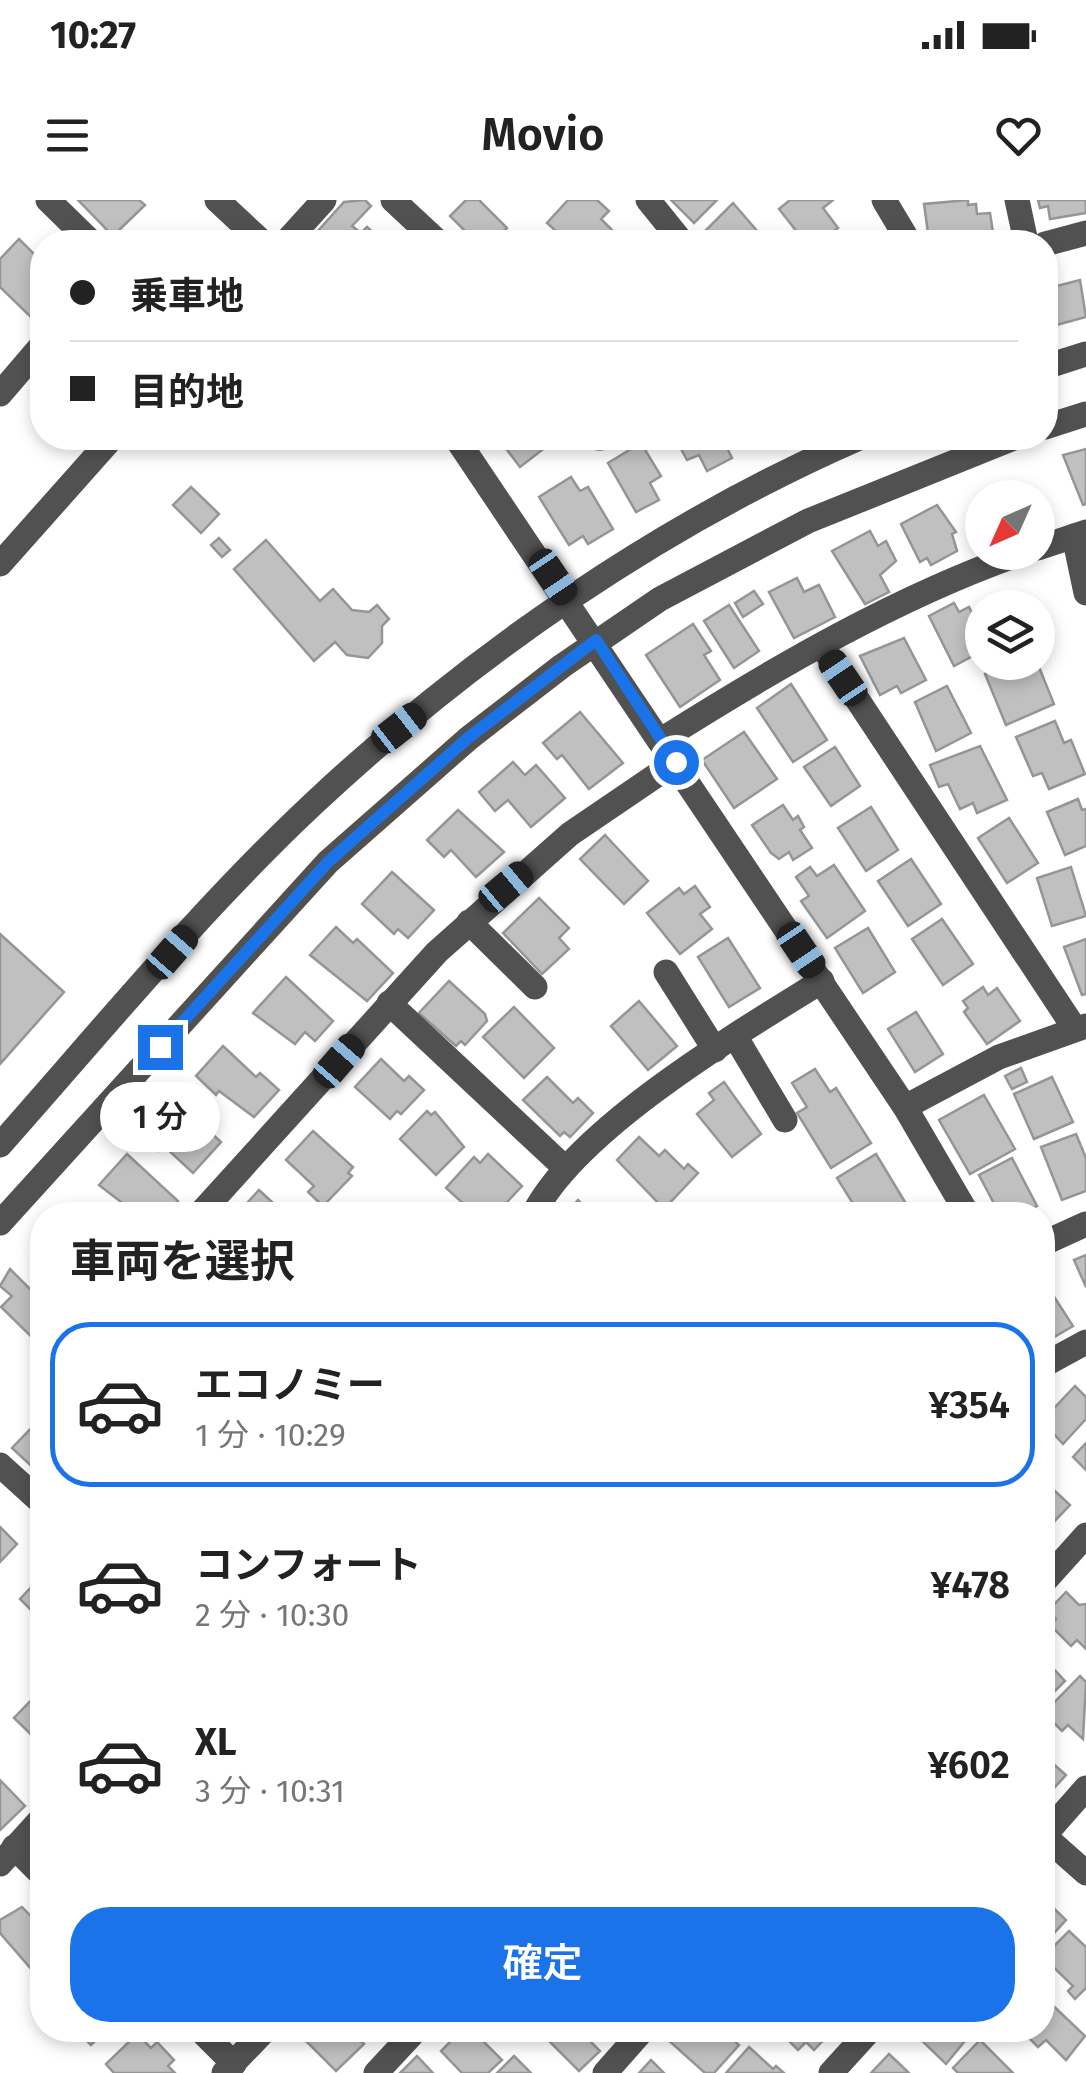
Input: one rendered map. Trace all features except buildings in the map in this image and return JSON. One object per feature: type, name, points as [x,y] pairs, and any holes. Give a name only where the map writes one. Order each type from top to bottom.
[{"type":"street","points":[[48,200],[79,230]]},
{"type":"street","points":[[217,200],[249,230]]},
{"type":"street","points":[[297,230],[324,200]]},
{"type":"street","points":[[393,200],[425,230]]},
{"type":"street","points":[[648,200],[672,230]]},
{"type":"street","points":[[884,200],[902,230]]},
{"type":"street","points":[[1017,200],[1023,230]]},
{"type":"street","points":[[1058,241],[1086,233]]},
{"type":"street","points":[[1058,363],[1086,354]]},
{"type":"street","points":[[0,394],[30,359]]},
{"type":"street","points":[[1058,424],[1086,414]]},
{"type":"street","points":[[0,564],[101,450]]},
{"type":"street","points":[[464,450],[596,640],[822,981],[905,1107],[960,1202]]},
{"type":"street","points":[[0,1145],[196,924],[312,805],[467,674],[714,509],[834,450]]},
{"type":"street","points":[[0,1224],[328,862],[468,738],[596,640],[660,599],[808,521],[984,450]]},
{"type":"street","points":[[1055,542],[1080,534],[1086,593]]},
{"type":"street","points":[[661,740],[742,689],[822,646],[986,570]]},
{"type":"street","points":[[822,646],[1081,1027],[1000,1057],[905,1107]]},
{"type":"street","points":[[212,1202],[389,1003],[470,922],[570,834],[676,762]]},
{"type":"street","points":[[470,922],[535,987]]},
{"type":"street","points":[[666,972],[784,1120]]},
{"type":"street","points":[[541,1202],[564,1167],[725,1043],[822,981]]},
{"type":"street","points":[[389,1003],[564,1167]]},
{"type":"street","points":[[1055,1238],[1086,1224]]},
{"type":"street","points":[[1055,1359],[1086,1342]]},
{"type":"street","points":[[0,1465],[30,1492]]},
{"type":"street","points":[[1055,1570],[1086,1536]]},
{"type":"street","points":[[1055,1823],[1086,1788]]},
{"type":"street","points":[[30,1831],[7,1856],[30,1868]]},
{"type":"street","points":[[1055,1846],[1086,1873]]},
{"type":"street","points":[[209,2042],[229,2068],[254,2042]]},
{"type":"street","points":[[376,2073],[405,2042]]},
{"type":"street","points":[[605,2073],[632,2042]]},
{"type":"street","points":[[832,2073],[859,2042]]},
{"type":"route","points":[[160,1047],[328,862],[468,738],[596,640],[676,762]]}]
